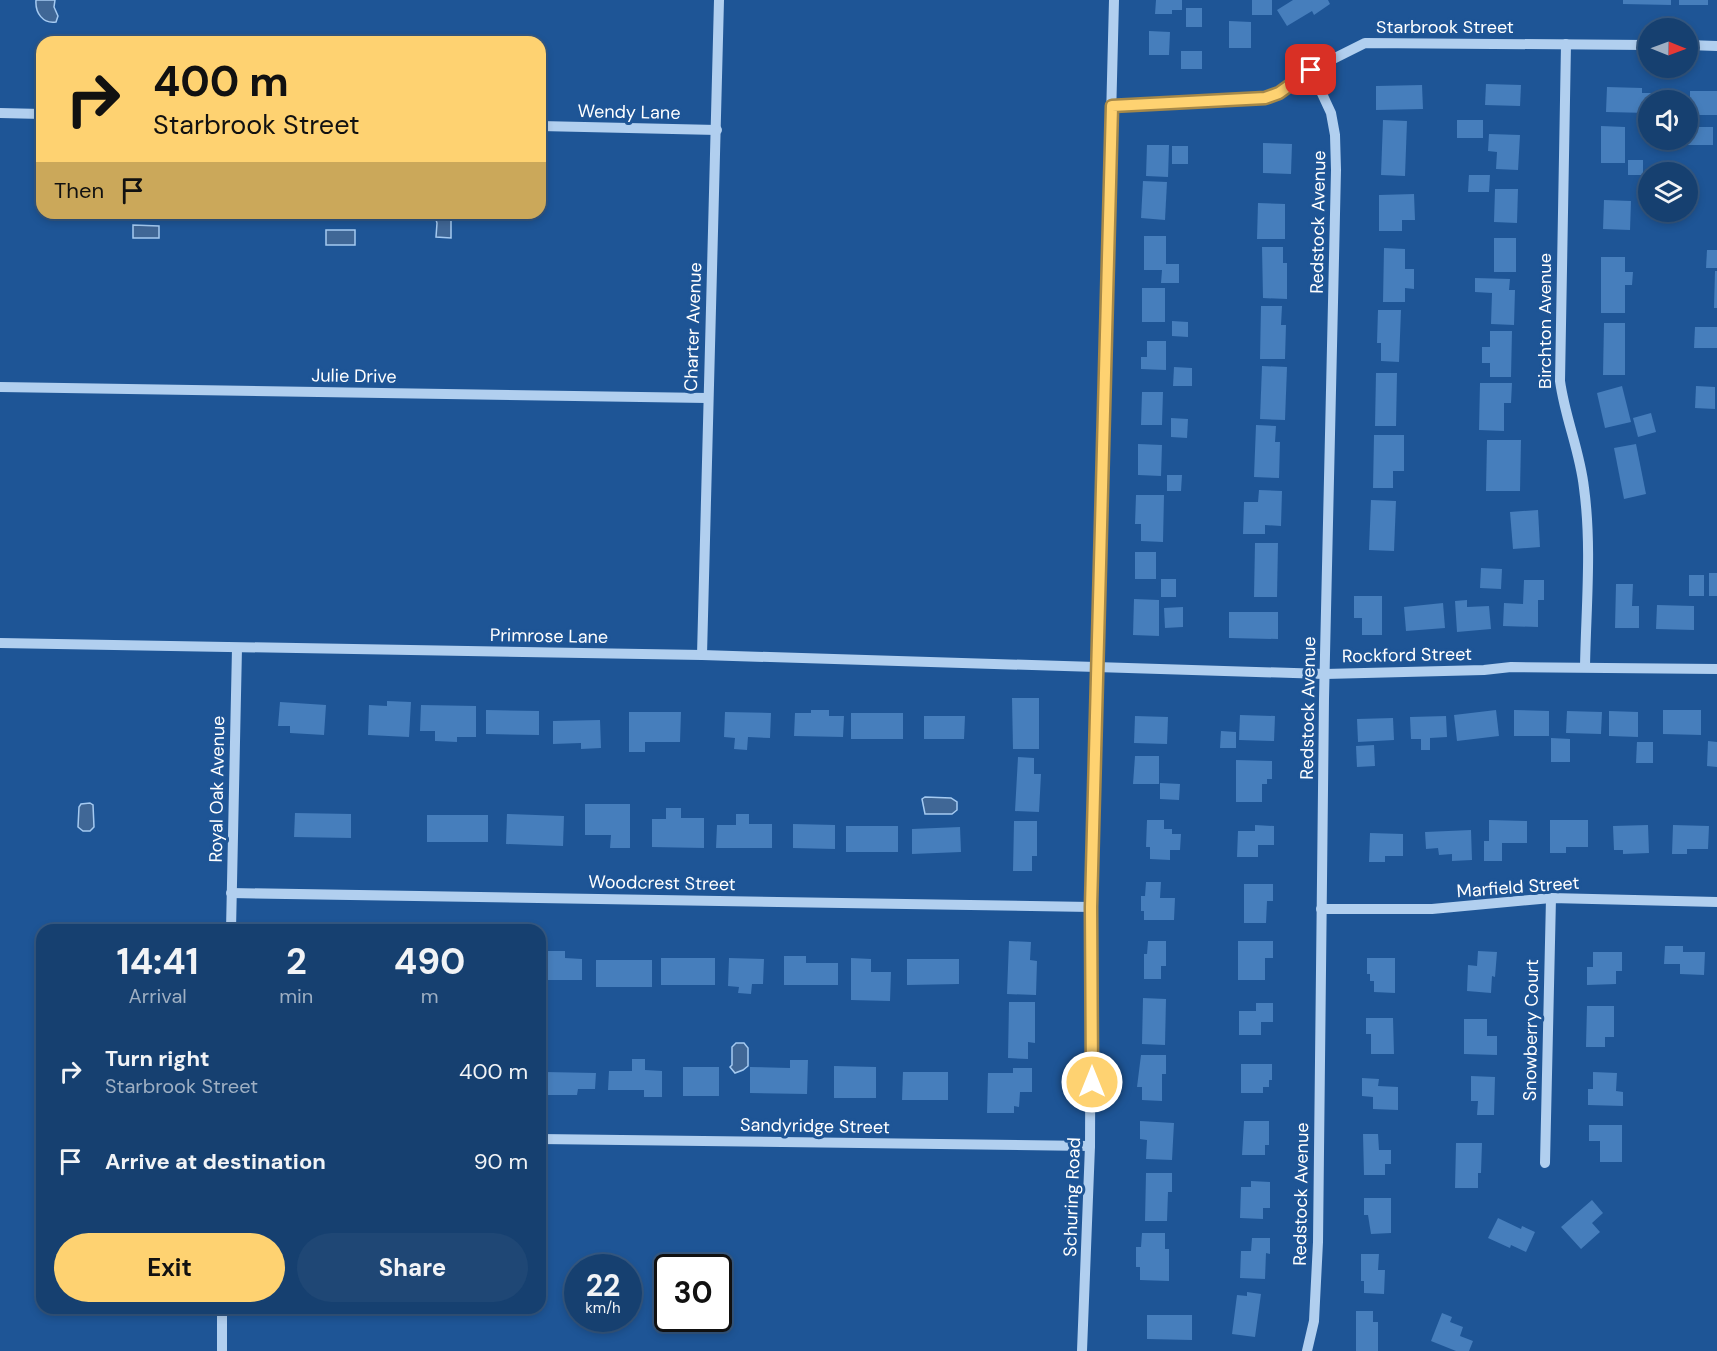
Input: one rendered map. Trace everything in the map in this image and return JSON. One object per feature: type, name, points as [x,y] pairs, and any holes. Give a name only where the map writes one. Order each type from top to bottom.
[{"type":"street","name":"Charter Avenue","points":[[702,655],[719,0]]},
{"type":"street","name":"Schuring Road","points":[[1082,1351],[1090,1146],[1091,907],[1114,0]]},
{"type":"street","name":"Starbrook Street","points":[[1112,106],[1265,98],[1279,93],[1311,70],[1365,43],[1638,45]]},
{"type":"street","name":"Birchton Avenue","points":[[1566,44],[1560,381],[1563,404],[1580,459],[1587,513],[1585,667]]},
{"type":"street","points":[[1698,45],[1717,46]]},
{"type":"street","name":"Redstock Avenue","points":[[1307,1351],[1314,1321],[1318,1242],[1321,909],[1336,170],[1335,135],[1331,113],[1311,70]]},
{"type":"street","points":[[0,113],[36,114]]},
{"type":"street","name":"Wendy Lane","points":[[546,126],[717,130]]},
{"type":"street","name":"Julie Drive","points":[[0,387],[707,398]]},
{"type":"street","name":"Primrose Lane","points":[[0,643],[702,655],[1097,665]]},
{"type":"street","name":"Royal Oak Avenue","points":[[231,924],[237,648]]},
{"type":"street","name":"Rockford Street","points":[[1097,665],[1325,674],[1484,670],[1511,667],[1717,669]]},
{"type":"street","name":"Woodcrest Street","points":[[231,893],[1091,907]]},
{"type":"street","name":"Marfield Street","points":[[1321,909],[1432,909],[1551,898],[1717,902]]},
{"type":"street","name":"Snowberry Court","points":[[1545,1163],[1551,898]]},
{"type":"street","name":"Sandyridge Street","points":[[546,1139],[1090,1146]]},
{"type":"street","points":[[222,1314],[222,1351]]},
{"type":"water","points":[[36,0],[55,0],[54,7],[58,16],[56,22],[47,21],[41,17]]},
{"type":"water","points":[[436,219],[450,219],[451,238],[436,237]]},
{"type":"water","points":[[133,225],[159,226],[159,238],[133,238]]},
{"type":"water","points":[[326,230],[355,230],[355,245],[326,245]]},
{"type":"water","points":[[925,797],[951,798],[957,802],[957,810],[952,814],[925,814],[922,799]]},
{"type":"water","points":[[81,804],[93,805],[94,827],[90,831],[83,831],[78,827],[79,807]]},
{"type":"water","points":[[736,1043],[744,1043],[748,1048],[748,1066],[735,1073],[730,1067],[732,1047]]},
{"type":"building","points":[[1156,0],[1182,0],[1182,10],[1172,10],[1172,14],[1155,14]]},
{"type":"building","points":[[1252,0],[1272,0],[1272,15],[1252,15]]},
{"type":"building","points":[[1293,0],[1328,0],[1330,4],[1314,15],[1312,11],[1287,26],[1277,10]]},
{"type":"building","points":[[1623,0],[1671,0],[1671,5],[1623,4]]},
{"type":"building","points":[[1679,0],[1708,0],[1708,5],[1679,5]]},
{"type":"building","points":[[1186,8],[1202,8],[1202,27],[1186,27]]},
{"type":"building","points":[[1229,21],[1251,22],[1251,48],[1229,48]]},
{"type":"building","points":[[1149,31],[1170,32],[1169,55],[1149,55]]},
{"type":"building","points":[[1181,51],[1202,51],[1202,69],[1181,69]]},
{"type":"building","points":[[1486,84],[1521,85],[1520,106],[1485,105]]},
{"type":"building","points":[[1422,85],[1423,109],[1376,110],[1376,86]]},
{"type":"building","points":[[1607,87],[1642,88],[1638,90],[1638,113],[1606,112]]},
{"type":"building","points":[[1698,91],[1717,91],[1717,115],[1698,115]]},
{"type":"building","points":[[1383,120],[1407,121],[1405,176],[1381,175]]},
{"type":"building","points":[[1457,120],[1483,120],[1483,138],[1457,138]]},
{"type":"building","points":[[1601,126],[1625,127],[1625,163],[1601,163]]},
{"type":"building","points":[[1698,127],[1713,127],[1713,145],[1698,145]]},
{"type":"building","points":[[1489,134],[1520,135],[1518,170],[1496,169],[1497,152],[1488,151]]},
{"type":"building","points":[[1263,143],[1292,144],[1291,174],[1263,173]]},
{"type":"building","points":[[1147,145],[1169,145],[1168,177],[1146,176]]},
{"type":"building","points":[[1172,146],[1188,146],[1188,164],[1172,164]]},
{"type":"building","points":[[1628,160],[1643,160],[1643,162],[1638,162],[1638,175],[1628,175]]},
{"type":"building","points":[[1469,175],[1490,175],[1489,192],[1468,192]]},
{"type":"building","points":[[1143,181],[1167,182],[1165,220],[1141,218]]},
{"type":"building","points":[[1495,189],[1518,189],[1517,223],[1494,222]]},
{"type":"building","points":[[1414,194],[1415,220],[1402,220],[1402,231],[1379,231],[1379,195]]},
{"type":"building","points":[[1604,200],[1631,201],[1630,230],[1603,229]]},
{"type":"building","points":[[1258,203],[1285,204],[1285,239],[1257,239]]},
{"type":"building","points":[[1144,236],[1166,236],[1166,264],[1179,264],[1179,283],[1161,283],[1162,270],[1144,270]]},
{"type":"building","points":[[1494,238],[1516,238],[1516,272],[1494,272]]},
{"type":"building","points":[[1262,247],[1283,247],[1283,263],[1287,263],[1287,299],[1263,298]]},
{"type":"building","points":[[1384,248],[1405,249],[1405,269],[1414,269],[1414,289],[1405,288],[1405,302],[1383,302]]},
{"type":"building","points":[[1707,250],[1717,250],[1717,268],[1706,268]]},
{"type":"building","points":[[1601,257],[1625,257],[1625,272],[1633,272],[1632,285],[1625,285],[1625,313],[1601,313]]},
{"type":"building","points":[[1715,271],[1717,271],[1717,308],[1714,308]]},
{"type":"building","points":[[1475,278],[1510,279],[1509,290],[1515,290],[1514,325],[1491,324],[1492,293],[1475,292]]},
{"type":"building","points":[[1142,288],[1165,288],[1165,322],[1142,322]]},
{"type":"building","points":[[1261,306],[1282,306],[1281,325],[1286,325],[1285,359],[1260,359]]},
{"type":"building","points":[[1378,310],[1401,310],[1399,362],[1381,361],[1381,343],[1377,343]]},
{"type":"building","points":[[1172,321],[1188,322],[1188,337],[1172,336]]},
{"type":"building","points":[[1604,323],[1625,323],[1625,375],[1603,375]]},
{"type":"building","points":[[1695,327],[1717,327],[1717,348],[1694,348]]},
{"type":"building","points":[[1490,331],[1512,331],[1511,377],[1490,377],[1490,363],[1482,363],[1482,347],[1490,347]]},
{"type":"building","points":[[1147,341],[1166,341],[1166,370],[1141,369],[1141,357],[1147,357]]},
{"type":"building","points":[[1262,366],[1287,367],[1285,420],[1260,419]]},
{"type":"building","points":[[1174,367],[1192,368],[1192,386],[1173,386]]},
{"type":"building","points":[[1376,373],[1397,373],[1396,426],[1375,426]]},
{"type":"building","points":[[1480,383],[1512,383],[1511,403],[1504,403],[1504,431],[1479,430]]},
{"type":"building","points":[[1622,386],[1631,422],[1605,428],[1597,393]]},
{"type":"building","points":[[1696,386],[1715,387],[1715,409],[1695,408]]},
{"type":"building","points":[[1142,392],[1163,392],[1162,425],[1141,425]]},
{"type":"building","points":[[1651,413],[1656,432],[1638,437],[1633,418]]},
{"type":"building","points":[[1171,418],[1188,419],[1187,438],[1171,437]]},
{"type":"building","points":[[1256,425],[1276,426],[1275,442],[1280,442],[1279,478],[1254,477]]},
{"type":"building","points":[[1374,435],[1404,435],[1404,471],[1393,471],[1393,488],[1373,488]]},
{"type":"building","points":[[1487,440],[1521,440],[1520,491],[1486,491]]},
{"type":"building","points":[[1138,444],[1162,445],[1161,476],[1138,475]]},
{"type":"building","points":[[1636,444],[1646,494],[1624,499],[1614,448]]},
{"type":"building","points":[[1167,475],[1182,475],[1181,491],[1167,491]]},
{"type":"building","points":[[1259,490],[1282,491],[1281,526],[1265,525],[1265,534],[1243,534],[1244,502],[1258,502]]},
{"type":"building","points":[[1136,495],[1164,495],[1163,542],[1141,541],[1141,524],[1135,524]]},
{"type":"building","points":[[1371,500],[1396,501],[1394,551],[1369,550]]},
{"type":"building","points":[[1538,510],[1540,547],[1513,549],[1510,512]]},
{"type":"building","points":[[1255,543],[1278,543],[1277,597],[1254,597]]},
{"type":"building","points":[[1135,552],[1156,552],[1156,579],[1135,579]]},
{"type":"building","points":[[1481,568],[1502,569],[1501,589],[1480,588]]},
{"type":"building","points":[[1709,573],[1717,573],[1717,596],[1709,596]]},
{"type":"building","points":[[1689,575],[1704,575],[1704,596],[1689,596]]},
{"type":"building","points":[[1161,579],[1176,579],[1176,597],[1161,597]]},
{"type":"building","points":[[1524,580],[1544,580],[1544,600],[1538,600],[1538,627],[1503,626],[1504,603],[1523,604]]},
{"type":"building","points":[[1616,584],[1633,584],[1632,606],[1639,606],[1639,628],[1615,628]]},
{"type":"building","points":[[1354,596],[1382,596],[1382,635],[1362,635],[1362,618],[1354,618]]},
{"type":"building","points":[[1134,599],[1159,600],[1159,636],[1133,635]]},
{"type":"building","points":[[1467,600],[1467,607],[1489,606],[1491,629],[1457,632],[1455,601]]},
{"type":"building","points":[[1443,603],[1445,628],[1406,631],[1404,607]]},
{"type":"building","points":[[1657,605],[1694,606],[1694,630],[1656,629]]},
{"type":"building","points":[[1183,607],[1183,627],[1165,628],[1164,608]]},
{"type":"building","points":[[1229,612],[1278,612],[1278,639],[1229,638]]},
{"type":"building","points":[[1012,698],[1039,698],[1039,749],[1013,749]]},
{"type":"building","points":[[387,701],[411,702],[409,737],[368,735],[369,705],[387,706]]},
{"type":"building","points":[[280,702],[326,705],[324,735],[290,733],[290,726],[278,726]]},
{"type":"building","points":[[421,705],[476,706],[476,737],[457,737],[457,742],[435,741],[435,731],[420,731]]},
{"type":"building","points":[[486,710],[539,711],[539,735],[486,734]]},
{"type":"building","points":[[811,710],[829,710],[829,716],[844,716],[843,737],[794,736],[795,713],[811,713]]},
{"type":"building","points":[[1496,710],[1499,736],[1457,741],[1454,715]]},
{"type":"building","points":[[1514,710],[1549,711],[1549,736],[1514,736]]},
{"type":"building","points":[[1663,710],[1701,710],[1701,735],[1663,734]]},
{"type":"building","points":[[1567,711],[1602,712],[1601,734],[1566,733]]},
{"type":"building","points":[[1609,711],[1638,712],[1638,737],[1609,736]]},
{"type":"building","points":[[629,712],[681,712],[680,742],[645,742],[645,752],[629,752]]},
{"type":"building","points":[[725,712],[771,713],[770,738],[748,737],[747,750],[734,749],[735,738],[724,737]]},
{"type":"building","points":[[851,713],[903,713],[903,739],[851,739]]},
{"type":"building","points":[[1240,715],[1275,716],[1274,741],[1239,740]]},
{"type":"building","points":[[924,716],[965,716],[964,739],[924,739]]},
{"type":"building","points":[[1135,716],[1168,717],[1167,744],[1134,743]]},
{"type":"building","points":[[1446,716],[1447,737],[1430,738],[1430,750],[1421,750],[1421,739],[1411,739],[1410,717]]},
{"type":"building","points":[[1393,718],[1394,740],[1358,742],[1357,719]]},
{"type":"building","points":[[600,720],[601,748],[581,749],[581,743],[553,744],[553,721]]},
{"type":"building","points":[[1221,731],[1236,732],[1236,748],[1220,748]]},
{"type":"building","points":[[1551,738],[1570,739],[1570,762],[1551,762]]},
{"type":"building","points":[[1708,741],[1717,742],[1717,767],[1707,766]]},
{"type":"building","points":[[1637,742],[1653,742],[1653,763],[1636,763]]},
{"type":"building","points":[[1374,745],[1375,766],[1357,767],[1356,746]]},
{"type":"building","points":[[1135,756],[1159,756],[1159,784],[1133,784]]},
{"type":"building","points":[[1018,757],[1034,758],[1034,774],[1041,774],[1039,812],[1015,811]]},
{"type":"building","points":[[1236,760],[1272,761],[1272,779],[1267,779],[1267,784],[1262,784],[1262,802],[1236,802]]},
{"type":"building","points":[[1160,783],[1180,784],[1179,800],[1160,799]]},
{"type":"building","points":[[585,804],[630,804],[630,848],[610,848],[611,835],[585,835]]},
{"type":"building","points":[[666,808],[681,808],[681,818],[704,818],[704,848],[652,847],[652,819],[666,819]]},
{"type":"building","points":[[295,813],[351,814],[351,838],[294,837]]},
{"type":"building","points":[[507,814],[564,816],[563,846],[506,844]]},
{"type":"building","points":[[736,814],[749,814],[749,824],[772,824],[772,848],[716,848],[717,825],[736,825]]},
{"type":"building","points":[[427,815],[488,815],[488,842],[427,842]]},
{"type":"building","points":[[1147,820],[1164,820],[1164,829],[1172,829],[1172,834],[1181,834],[1180,850],[1170,850],[1170,860],[1150,859],[1150,847],[1146,847]]},
{"type":"building","points":[[1489,820],[1527,821],[1527,843],[1502,843],[1502,861],[1484,861],[1484,841],[1489,841]]},
{"type":"building","points":[[1550,820],[1588,820],[1588,847],[1566,847],[1566,853],[1550,853]]},
{"type":"building","points":[[1014,821],[1037,821],[1037,856],[1032,856],[1032,871],[1013,871]]},
{"type":"building","points":[[793,824],[835,825],[835,849],[793,848]]},
{"type":"building","points":[[1255,825],[1274,826],[1274,845],[1258,845],[1258,857],[1237,857],[1238,831],[1255,831]]},
{"type":"building","points":[[1648,825],[1649,853],[1623,854],[1623,850],[1614,850],[1613,826]]},
{"type":"building","points":[[1673,825],[1709,826],[1708,849],[1687,849],[1687,854],[1672,854]]},
{"type":"building","points":[[846,826],[898,826],[898,852],[846,852]]},
{"type":"building","points":[[960,827],[961,852],[912,854],[912,829]]},
{"type":"building","points":[[1471,830],[1472,860],[1452,861],[1452,854],[1439,855],[1438,848],[1426,849],[1425,832]]},
{"type":"building","points":[[1370,833],[1403,834],[1403,856],[1385,856],[1385,862],[1369,862]]},
{"type":"building","points":[[1146,882],[1161,882],[1160,898],[1175,898],[1174,920],[1144,920],[1144,911],[1141,911],[1141,896],[1145,896]]},
{"type":"building","points":[[1244,884],[1273,884],[1273,901],[1267,901],[1266,923],[1244,923]]},
{"type":"building","points":[[1009,941],[1031,942],[1030,960],[1037,961],[1036,995],[1007,994]]},
{"type":"building","points":[[1148,941],[1166,941],[1166,966],[1161,966],[1161,979],[1144,979],[1144,954],[1147,954]]},
{"type":"building","points":[[1238,941],[1273,941],[1273,958],[1265,958],[1265,980],[1238,980]]},
{"type":"building","points":[[1665,946],[1683,946],[1683,952],[1705,952],[1704,975],[1680,974],[1680,964],[1664,964]]},
{"type":"building","points":[[547,951],[565,951],[565,958],[582,959],[582,980],[546,980]]},
{"type":"building","points":[[1478,951],[1497,952],[1491,993],[1467,991],[1468,965],[1477,966]]},
{"type":"building","points":[[1593,952],[1622,952],[1622,971],[1616,971],[1616,984],[1587,985],[1587,967],[1593,967]]},
{"type":"building","points":[[784,956],[806,956],[806,963],[838,963],[838,985],[784,985]]},
{"type":"building","points":[[661,958],[715,958],[715,985],[661,985]]},
{"type":"building","points":[[729,958],[764,959],[763,984],[752,984],[751,994],[738,993],[739,987],[728,986]]},
{"type":"building","points":[[851,958],[871,959],[871,972],[891,972],[890,1001],[851,1000]]},
{"type":"building","points":[[1367,958],[1395,958],[1395,993],[1374,992],[1374,981],[1370,981],[1370,974],[1367,974]]},
{"type":"building","points":[[907,959],[959,959],[959,984],[907,985]]},
{"type":"building","points":[[596,960],[652,960],[652,987],[596,987]]},
{"type":"building","points":[[1143,998],[1166,999],[1165,1045],[1142,1044]]},
{"type":"building","points":[[1009,1002],[1035,1002],[1035,1043],[1028,1042],[1028,1059],[1008,1058]]},
{"type":"building","points":[[1256,1003],[1273,1003],[1273,1022],[1261,1022],[1261,1035],[1239,1035],[1239,1011],[1256,1011]]},
{"type":"building","points":[[1587,1006],[1614,1006],[1614,1037],[1605,1037],[1605,1047],[1586,1047]]},
{"type":"building","points":[[1366,1018],[1393,1018],[1394,1054],[1371,1054],[1371,1034],[1366,1034]]},
{"type":"building","points":[[1464,1019],[1487,1019],[1487,1036],[1497,1036],[1497,1055],[1464,1054]]},
{"type":"building","points":[[1141,1055],[1166,1055],[1166,1074],[1162,1074],[1162,1101],[1142,1100],[1142,1087],[1137,1087]]},
{"type":"building","points":[[632,1059],[645,1059],[645,1070],[662,1071],[662,1097],[644,1097],[644,1090],[608,1090],[609,1071],[632,1071]]},
{"type":"building","points":[[790,1060],[808,1060],[807,1094],[750,1093],[750,1067],[790,1068]]},
{"type":"building","points":[[1241,1064],[1272,1064],[1272,1080],[1269,1080],[1269,1087],[1263,1087],[1263,1093],[1241,1093]]},
{"type":"building","points":[[834,1066],[876,1067],[876,1098],[834,1098]]},
{"type":"building","points":[[683,1067],[719,1067],[719,1096],[683,1096]]},
{"type":"building","points":[[1013,1068],[1032,1068],[1032,1092],[1020,1092],[1019,1107],[1014,1106],[1014,1113],[987,1113],[988,1073],[1013,1073]]},
{"type":"building","points":[[546,1072],[596,1073],[595,1089],[578,1089],[577,1095],[546,1095]]},
{"type":"building","points":[[903,1072],[948,1072],[948,1100],[902,1100]]},
{"type":"building","points":[[1593,1072],[1617,1073],[1616,1091],[1623,1092],[1623,1106],[1588,1105],[1588,1089],[1593,1089]]},
{"type":"building","points":[[1471,1076],[1495,1077],[1494,1115],[1477,1115],[1478,1101],[1471,1101]]},
{"type":"building","points":[[1362,1078],[1379,1079],[1378,1086],[1398,1087],[1398,1110],[1373,1109],[1373,1097],[1362,1096]]},
{"type":"building","points":[[1140,1121],[1174,1123],[1172,1160],[1146,1159],[1147,1140],[1140,1139]]},
{"type":"building","points":[[1244,1121],[1269,1121],[1269,1145],[1265,1145],[1265,1155],[1242,1155]]},
{"type":"building","points":[[1589,1125],[1622,1125],[1622,1162],[1600,1162],[1600,1141],[1589,1141]]},
{"type":"building","points":[[1363,1134],[1378,1134],[1379,1150],[1391,1150],[1391,1164],[1385,1164],[1385,1175],[1364,1175]]},
{"type":"building","points":[[1456,1143],[1482,1143],[1478,1188],[1455,1188]]},
{"type":"building","points":[[1146,1173],[1172,1173],[1172,1192],[1168,1192],[1167,1221],[1145,1221]]},
{"type":"building","points":[[1251,1181],[1270,1182],[1270,1208],[1263,1208],[1263,1219],[1240,1218],[1241,1187],[1251,1187]]},
{"type":"building","points":[[1364,1198],[1391,1198],[1391,1233],[1371,1234],[1368,1215],[1364,1215]]},
{"type":"building","points":[[1592,1200],[1603,1213],[1592,1223],[1600,1232],[1581,1249],[1561,1227]]},
{"type":"building","points":[[1498,1218],[1521,1229],[1522,1226],[1535,1232],[1526,1252],[1488,1238]]},
{"type":"building","points":[[1142,1233],[1165,1233],[1165,1249],[1169,1249],[1169,1281],[1140,1280],[1140,1267],[1136,1267],[1136,1247],[1141,1247]]},
{"type":"building","points":[[1252,1238],[1270,1238],[1270,1254],[1266,1253],[1265,1279],[1240,1278],[1241,1251],[1251,1251]]},
{"type":"building","points":[[1361,1254],[1379,1254],[1378,1270],[1385,1270],[1384,1294],[1364,1293],[1364,1281],[1361,1281]]},
{"type":"building","points":[[1247,1292],[1261,1294],[1255,1337],[1232,1334],[1237,1295],[1247,1296]]},
{"type":"building","points":[[1356,1311],[1373,1311],[1373,1322],[1378,1322],[1378,1351],[1356,1351]]},
{"type":"building","points":[[1442,1313],[1452,1317],[1450,1322],[1463,1327],[1460,1336],[1473,1341],[1469,1351],[1456,1351],[1431,1341]]},
{"type":"building","points":[[1147,1315],[1192,1315],[1192,1340],[1147,1339]]},
{"type":"route","points":[[1092,1082],[1091,907],[1112,106],[1265,98],[1279,93],[1311,70]]}]
